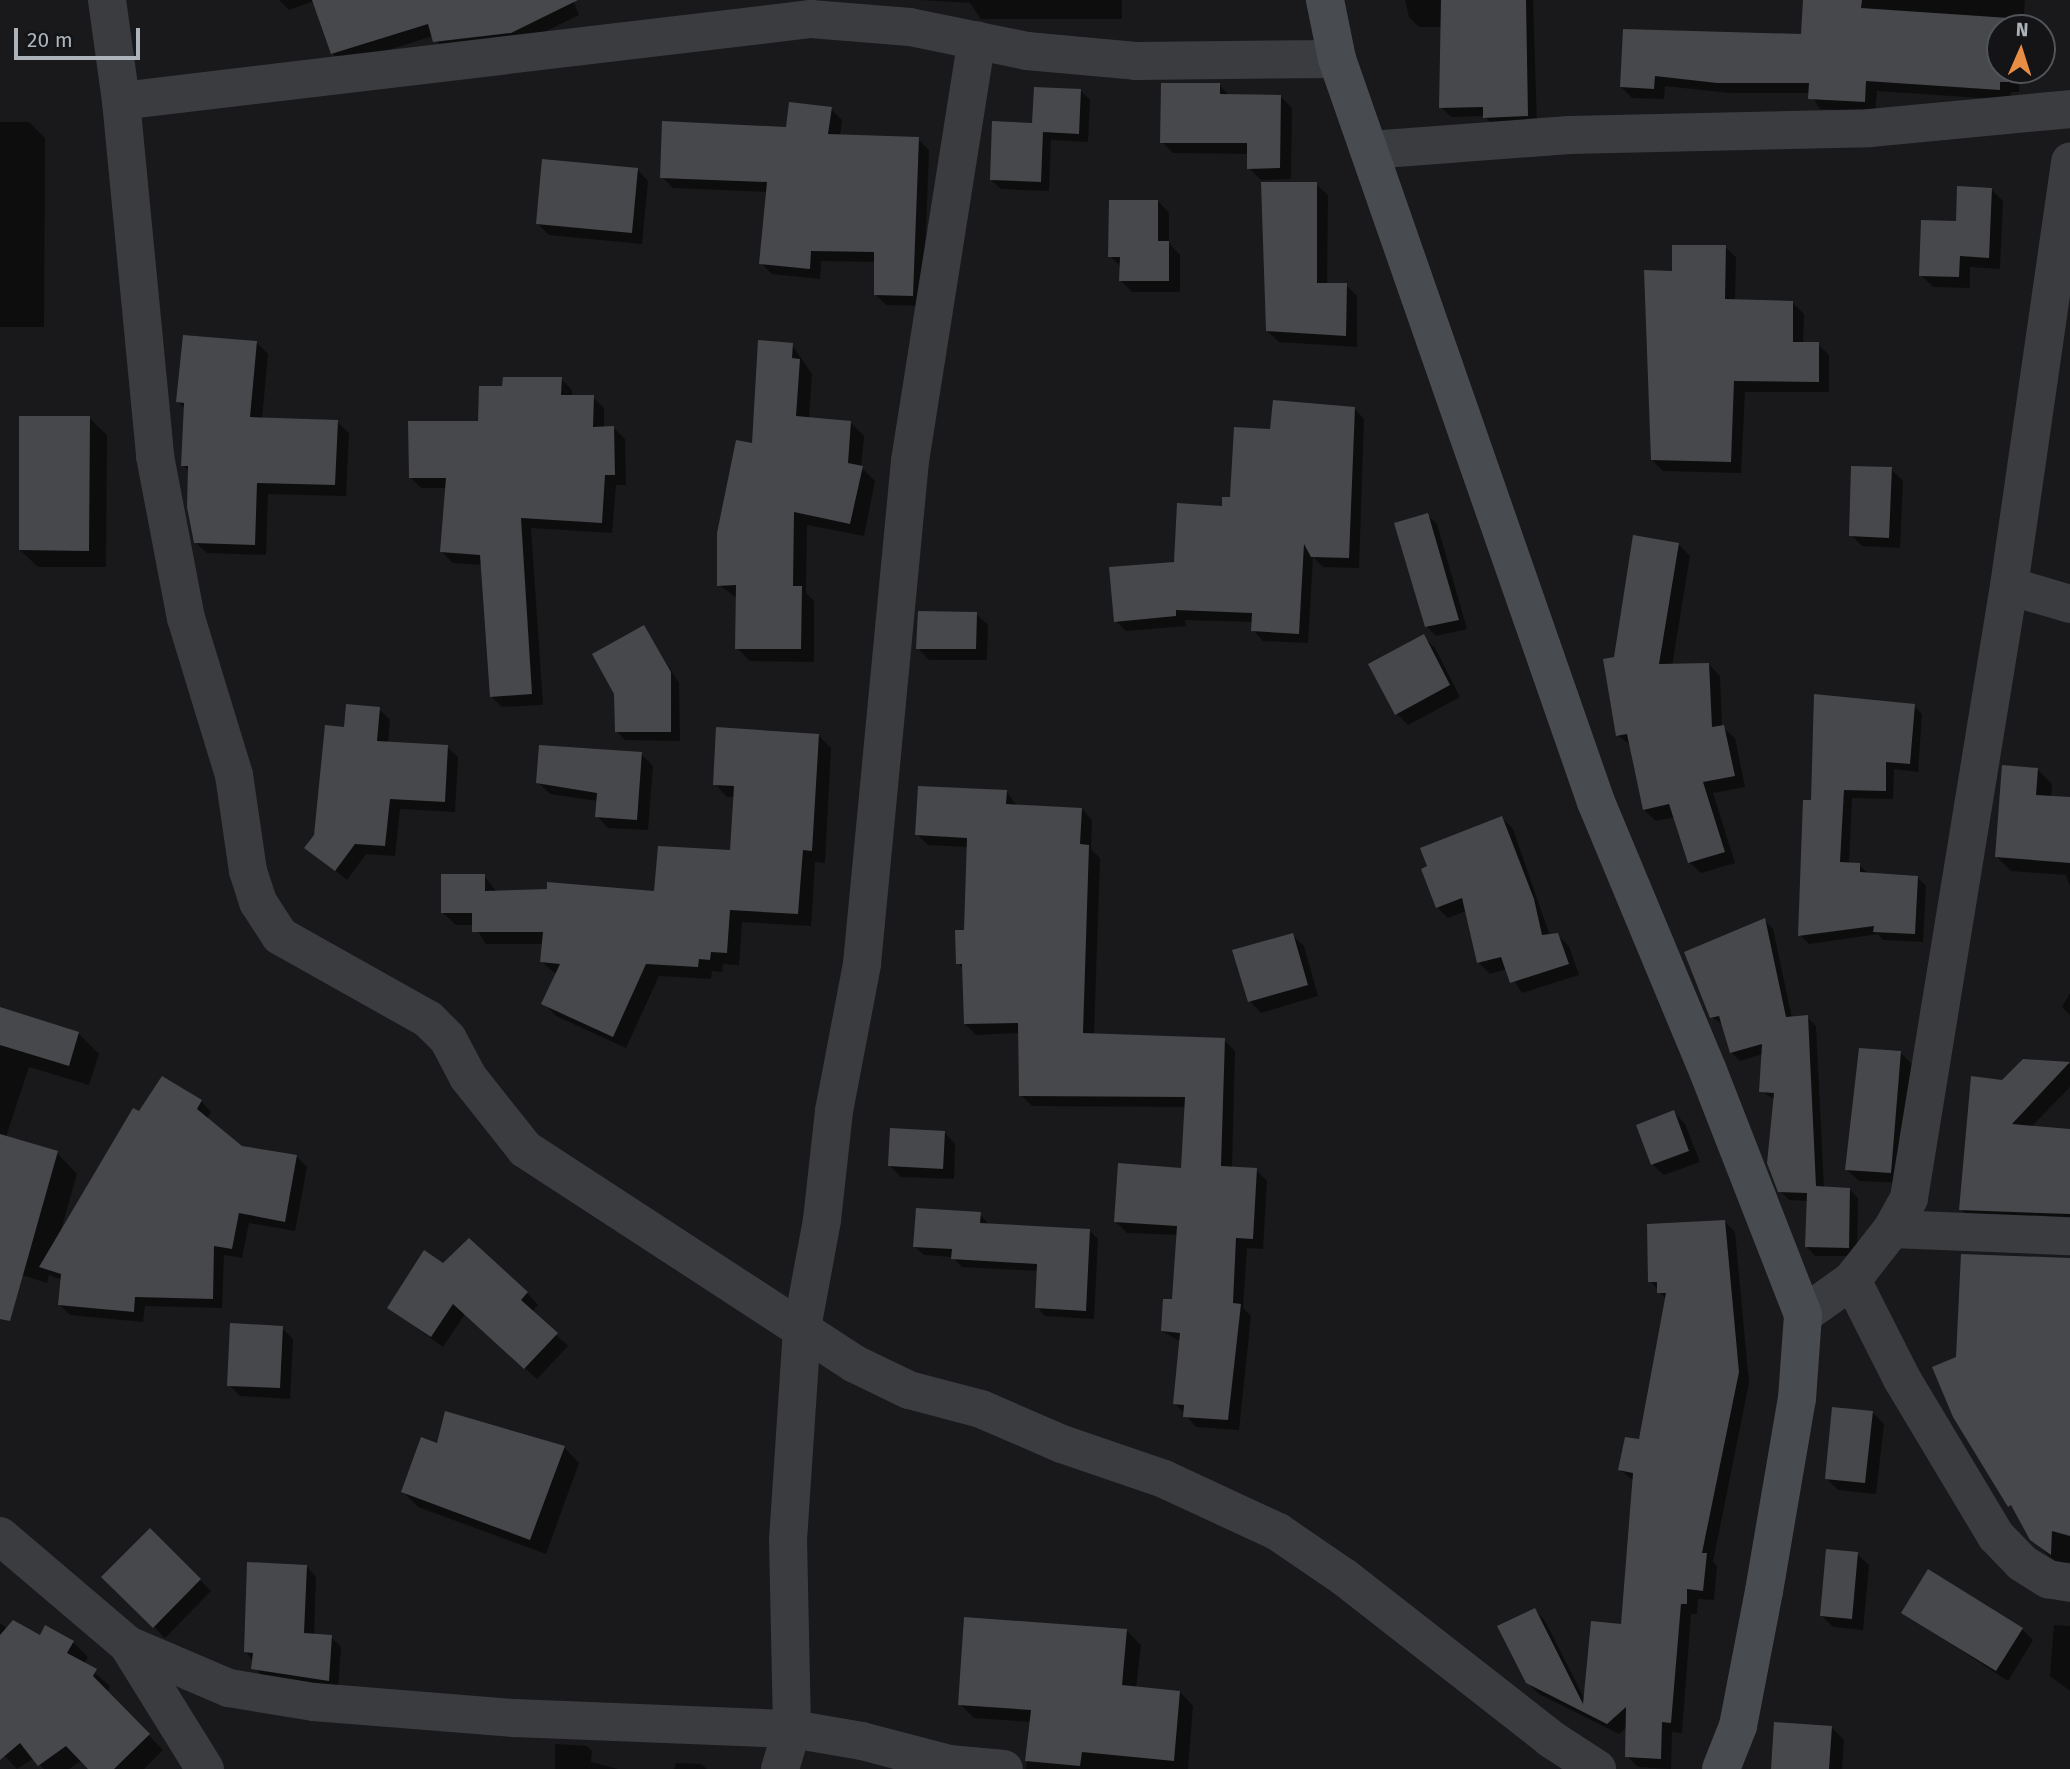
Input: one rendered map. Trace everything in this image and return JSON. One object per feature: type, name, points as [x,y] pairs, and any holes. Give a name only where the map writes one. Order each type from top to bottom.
[{"type":"main road","points":[[1325,0],[1337,59],[1595,802],[1708,1071],[1803,1315],[1797,1398],[1764,1591],[1738,1726],[1722,1768]]},
{"type":"street","points":[[107,0],[121,101],[155,456],[186,618],[234,775],[248,871],[258,902],[280,936],[428,1018],[448,1039],[499,1121],[525,1149],[856,1364],[909,1390],[981,1409],[1062,1444],[1164,1479],[1278,1532],[1344,1577],[1551,1739],[1597,1769]]},
{"type":"street","points":[[121,101],[811,19],[910,27],[1027,51],[1136,61],[1337,59]]},
{"type":"street","points":[[780,1769],[792,1729],[788,1540],[802,1328],[822,1220],[834,1111],[862,964],[911,461],[977,40]]},
{"type":"street","points":[[1370,150],[1569,135],[1870,128],[2070,108]]},
{"type":"street","points":[[1803,1315],[1852,1280],[1892,1229],[1909,1198],[2009,586],[2070,161]]},
{"type":"street","points":[[2009,586],[2070,604]]},
{"type":"street","points":[[1892,1229],[2070,1236]]},
{"type":"street","points":[[1852,1280],[1902,1379],[1997,1536],[2022,1563],[2048,1579],[2070,1583]]},
{"type":"street","points":[[0,1536],[128,1645],[229,1688],[314,1702],[515,1718],[792,1729],[862,1741],[949,1764],[1004,1769]]},
{"type":"street","points":[[128,1645],[205,1769]]},
{"type":"building","points":[[312,0],[578,0],[511,33],[433,42],[428,24],[331,54]]},
{"type":"building","points":[[1441,0],[1526,0],[1528,116],[1483,118],[1483,107],[1439,108]]},
{"type":"building","points":[[1803,0],[1862,0],[1861,8],[1986,16],[1986,84],[2000,84],[2000,90],[1866,81],[1865,102],[1808,99],[1809,83],[1717,83],[1655,76],[1654,89],[1620,87],[1623,29],[1801,34]]},
{"type":"building","points":[[1161,83],[1220,83],[1220,94],[1281,95],[1280,168],[1247,169],[1247,143],[1160,143]]},
{"type":"building","points":[[1034,87],[1081,89],[1079,134],[1043,132],[1041,182],[990,180],[992,121],[1032,123]]},
{"type":"building","points":[[789,102],[832,107],[828,134],[919,137],[913,296],[874,295],[874,252],[811,251],[810,269],[759,264],[767,182],[660,178],[662,121],[786,127]]},
{"type":"building","points":[[542,159],[638,168],[632,233],[536,224]]},
{"type":"building","points":[[1261,182],[1317,182],[1317,283],[1347,283],[1346,336],[1266,331]]},
{"type":"building","points":[[1957,186],[1992,188],[1989,258],[1960,256],[1959,277],[1919,276],[1921,220],[1956,221]]},
{"type":"building","points":[[1109,200],[1158,200],[1158,241],[1169,241],[1169,281],[1119,281],[1120,257],[1108,257]]},
{"type":"building","points":[[1672,245],[1726,245],[1725,299],[1793,301],[1793,342],[1819,342],[1819,382],[1734,381],[1731,462],[1651,460],[1644,270],[1672,271]]},
{"type":"building","points":[[183,335],[257,341],[250,417],[338,420],[335,485],[257,483],[255,545],[194,543],[187,507],[188,466],[181,466],[184,403],[176,402]]},
{"type":"building","points":[[758,340],[793,343],[792,358],[800,359],[796,416],[851,421],[848,463],[863,466],[850,524],[794,512],[793,586],[802,586],[801,649],[735,649],[736,585],[717,586],[717,533],[736,440],[752,443]]},
{"type":"building","points":[[503,377],[562,377],[561,395],[594,395],[593,427],[614,426],[615,475],[605,475],[602,523],[521,518],[532,694],[490,697],[480,555],[440,552],[446,478],[409,478],[408,421],[478,421],[479,386],[502,386]]},
{"type":"building","points":[[1273,400],[1355,407],[1349,558],[1311,557],[1304,544],[1299,634],[1251,631],[1252,613],[1176,610],[1176,616],[1114,622],[1109,567],[1174,562],[1177,503],[1222,506],[1222,497],[1230,497],[1234,427],[1270,429]]},
{"type":"building","points":[[19,416],[90,416],[89,551],[19,550]]},
{"type":"building","points":[[1851,466],[1892,467],[1889,538],[1849,536]]},
{"type":"building","points":[[1428,513],[1459,620],[1425,627],[1394,523]]},
{"type":"building","points":[[1633,535],[1679,543],[1659,664],[1709,663],[1712,727],[1724,725],[1735,776],[1703,782],[1725,852],[1688,863],[1669,804],[1643,810],[1627,734],[1616,736],[1603,659],[1614,657]]},
{"type":"building","points":[[918,611],[977,612],[976,649],[916,649]]},
{"type":"building","points":[[644,625],[671,672],[671,732],[615,732],[614,694],[592,654]]},
{"type":"building","points":[[1424,634],[1450,685],[1395,715],[1368,664]]},
{"type":"building","points":[[1814,694],[1915,704],[1910,764],[1886,762],[1886,791],[1844,790],[1840,862],[1860,863],[1860,872],[1918,876],[1915,934],[1873,932],[1874,926],[1798,936],[1803,800],[1811,800]]},
{"type":"building","points":[[346,704],[380,707],[377,741],[448,745],[445,802],[390,799],[385,846],[355,844],[335,871],[304,848],[314,835],[325,725],[344,727]]},
{"type":"building","points":[[716,727],[819,734],[812,851],[803,850],[798,914],[730,910],[727,953],[711,952],[710,960],[699,959],[698,967],[646,964],[613,1037],[541,1004],[560,964],[540,962],[543,932],[472,932],[472,913],[441,913],[441,874],[485,874],[485,891],[547,889],[547,882],[654,891],[658,846],[730,850],[734,786],[713,785]]},
{"type":"building","points":[[539,745],[642,752],[637,820],[595,817],[597,793],[536,783]]},
{"type":"building","points":[[2002,765],[2038,768],[2036,795],[2070,797],[2070,863],[1995,857]]},
{"type":"building","points":[[918,786],[1007,790],[1006,804],[1082,808],[1080,844],[1089,845],[1083,1033],[1225,1038],[1221,1166],[1257,1168],[1253,1239],[1236,1238],[1233,1303],[1241,1304],[1228,1420],[1183,1417],[1184,1405],[1173,1404],[1180,1333],[1161,1331],[1163,1299],[1172,1299],[1177,1226],[1114,1222],[1118,1163],[1181,1168],[1185,1097],[1019,1096],[1018,1023],[964,1024],[962,964],[956,964],[955,930],[964,930],[967,838],[915,835]]},
{"type":"building","points":[[1502,816],[1534,899],[1542,935],[1558,933],[1569,964],[1510,983],[1501,957],[1477,963],[1462,898],[1436,908],[1421,869],[1427,866],[1420,848]]},
{"type":"building","points":[[1765,918],[1786,1017],[1808,1015],[1816,1186],[1850,1188],[1849,1248],[1805,1247],[1807,1193],[1778,1192],[1767,1163],[1774,1093],[1759,1092],[1762,1044],[1730,1053],[1719,1016],[1710,1018],[1684,952]]},
{"type":"building","points":[[1293,933],[1308,985],[1248,1002],[1232,950]]},
{"type":"building","points":[[0,1007],[79,1032],[69,1066],[0,1045]]},
{"type":"building","points":[[1859,1048],[1901,1051],[1891,1173],[1845,1170]]},
{"type":"building","points":[[2023,1059],[2070,1062],[2012,1124],[2070,1129],[2070,1214],[1959,1210],[1971,1076],[2002,1080]]},
{"type":"building","points":[[162,1076],[202,1100],[197,1109],[242,1146],[297,1155],[285,1222],[239,1213],[232,1249],[214,1246],[213,1299],[135,1297],[134,1312],[58,1305],[61,1274],[39,1267],[133,1108],[139,1111]]},
{"type":"building","points":[[1674,1110],[1689,1151],[1651,1165],[1636,1125]]},
{"type":"building","points":[[890,1128],[945,1131],[943,1169],[888,1166]]},
{"type":"building","points":[[0,1134],[58,1151],[10,1321],[0,1319]]},
{"type":"building","points":[[916,1208],[981,1212],[980,1223],[1090,1229],[1086,1311],[1035,1308],[1037,1264],[951,1259],[952,1249],[913,1247]]},
{"type":"building","points":[[1725,1220],[1739,1372],[1702,1553],[1707,1553],[1703,1591],[1687,1589],[1687,1604],[1681,1604],[1671,1723],[1662,1722],[1661,1759],[1625,1757],[1626,1707],[1607,1724],[1526,1683],[1497,1626],[1535,1608],[1583,1704],[1591,1621],[1621,1624],[1633,1473],[1618,1470],[1625,1437],[1639,1439],[1666,1293],[1657,1293],[1657,1282],[1648,1282],[1647,1224]]},
{"type":"building","points":[[469,1238],[528,1292],[521,1300],[558,1333],[524,1369],[453,1304],[431,1337],[387,1308],[424,1250],[443,1263]]},
{"type":"building","points":[[1961,1254],[2070,1258],[2070,1536],[2052,1531],[2051,1555],[2030,1540],[2011,1505],[2008,1507],[1953,1417],[1932,1367],[1956,1357]]},
{"type":"building","points":[[230,1323],[283,1326],[280,1388],[227,1386]]},
{"type":"building","points":[[1832,1407],[1873,1411],[1865,1483],[1825,1479]]},
{"type":"building","points":[[445,1411],[565,1446],[530,1540],[401,1492],[421,1437],[437,1443]]},
{"type":"building","points":[[150,1528],[201,1579],[153,1628],[101,1577]]},
{"type":"building","points":[[1826,1549],[1858,1552],[1852,1619],[1820,1616]]},
{"type":"building","points":[[247,1562],[307,1565],[304,1633],[332,1635],[329,1681],[251,1669],[253,1653],[244,1652]]},
{"type":"building","points":[[1928,1569],[2023,1628],[1996,1671],[1901,1613]]},
{"type":"building","points":[[964,1617],[1127,1629],[1122,1685],[1180,1691],[1174,1761],[1082,1752],[1080,1766],[1025,1761],[1031,1710],[958,1705]]},
{"type":"building","points":[[13,1620],[40,1635],[45,1625],[74,1641],[67,1653],[97,1669],[93,1676],[150,1734],[114,1769],[88,1769],[66,1746],[38,1766],[20,1743],[0,1760],[0,1635]]},
{"type":"building","points":[[1774,1722],[1832,1726],[1829,1769],[1771,1769]]}]
